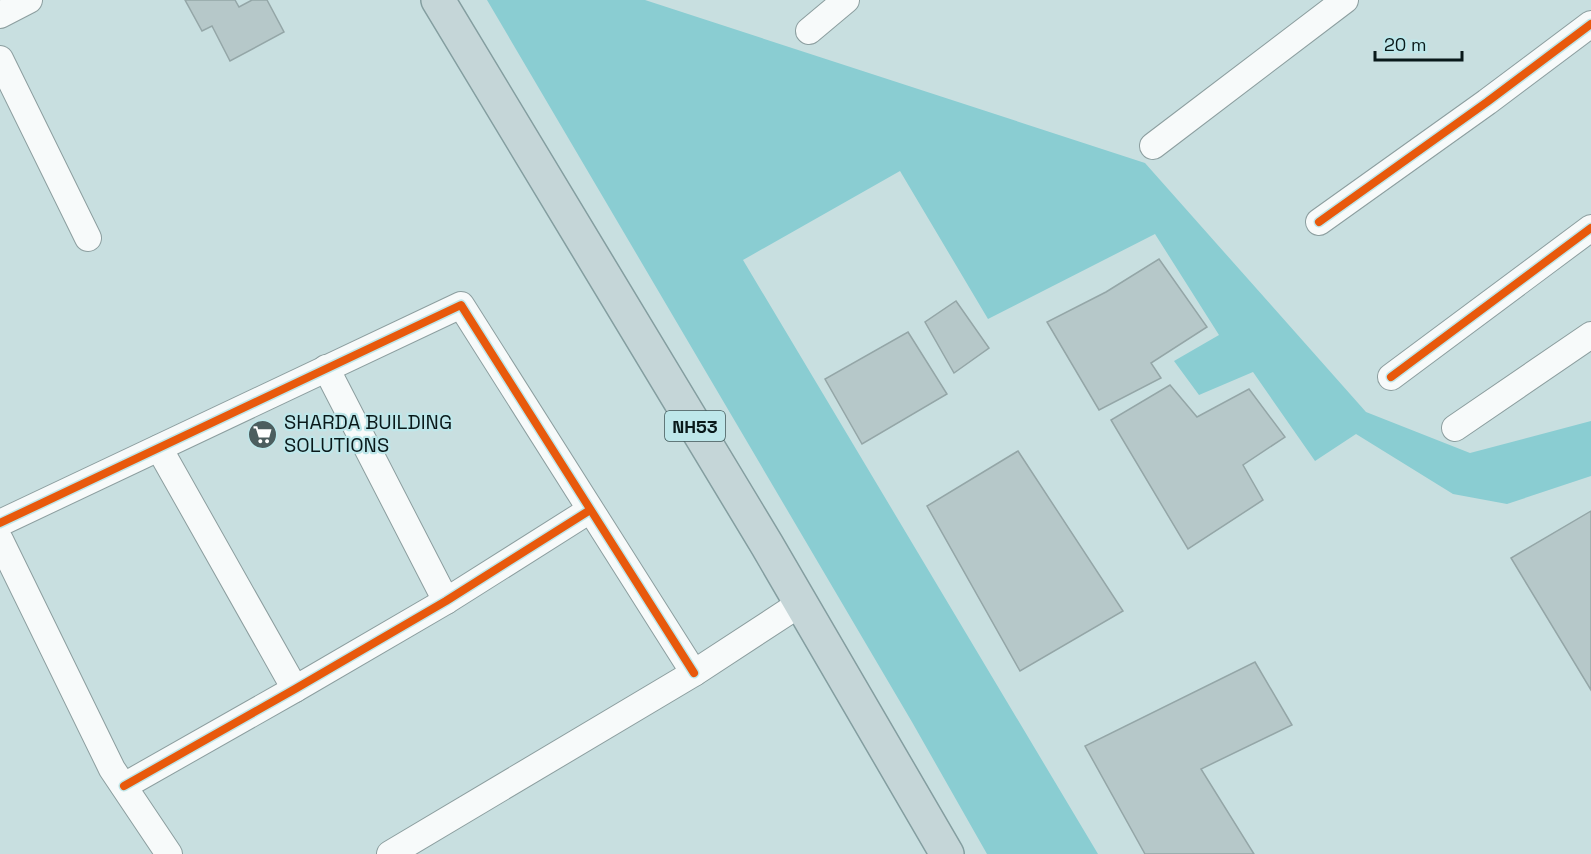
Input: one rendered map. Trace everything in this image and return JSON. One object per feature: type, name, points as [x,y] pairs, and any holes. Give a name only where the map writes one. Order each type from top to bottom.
[{"type":"highway","name":"NH53","points":[[438,0],[801,603],[948,854]]},
{"type":"street","points":[[0,15],[29,0]]},
{"type":"street","points":[[809,31],[846,0]]},
{"type":"street","points":[[1153,146],[1345,0]]},
{"type":"street","points":[[1319,222],[1487,102],[1591,24]]},
{"type":"street","points":[[0,59],[88,238]]},
{"type":"street","points":[[1391,377],[1591,228]]},
{"type":"street","points":[[0,523],[461,305],[694,673]]},
{"type":"street","points":[[1455,428],[1591,335]]},
{"type":"street","points":[[326,368],[446,601]]},
{"type":"street","points":[[159,448],[296,689]]},
{"type":"street","points":[[124,786],[446,601],[590,510]]},
{"type":"street","points":[[0,540],[112,769],[170,854]]},
{"type":"street","points":[[390,854],[694,673],[801,603]]},
{"type":"shaded area","points":[[487,0],[645,0],[1145,163],[1366,412],[1470,453],[1591,421],[1591,476],[1507,504],[1453,494],[1356,434],[1315,461],[1253,372],[1199,395],[1174,361],[1219,335],[1155,234],[988,319],[900,171],[743,260],[1098,854],[987,854],[912,722]]},
{"type":"building","points":[[185,0],[235,0],[239,7],[252,0],[267,0],[284,32],[230,61],[212,26],[202,31]]},
{"type":"building","points":[[1159,259],[1207,327],[1151,363],[1161,378],[1099,410],[1047,322],[1106,292]]},
{"type":"building","points":[[956,301],[989,348],[954,373],[925,322]]},
{"type":"building","points":[[908,332],[947,394],[862,444],[825,379]]},
{"type":"building","points":[[1170,385],[1197,417],[1249,389],[1285,437],[1243,465],[1263,500],[1188,549],[1111,420]]},
{"type":"building","points":[[1018,451],[1123,611],[1020,671],[927,506]]},
{"type":"building","points":[[1591,511],[1591,690],[1511,558]]},
{"type":"building","points":[[1255,662],[1292,725],[1201,769],[1254,854],[1145,854],[1085,746]]},
{"type":"cycle path","points":[[1319,222],[1487,102],[1591,24]]},
{"type":"cycle path","points":[[1391,377],[1591,228]]},
{"type":"cycle path","points":[[0,523],[461,305],[694,673]]},
{"type":"cycle path","points":[[124,786],[446,601],[590,510]]},
{"type":"place","name":"SHARDA BUILDING SOLUTIONS","points":[[263,434]]}]
